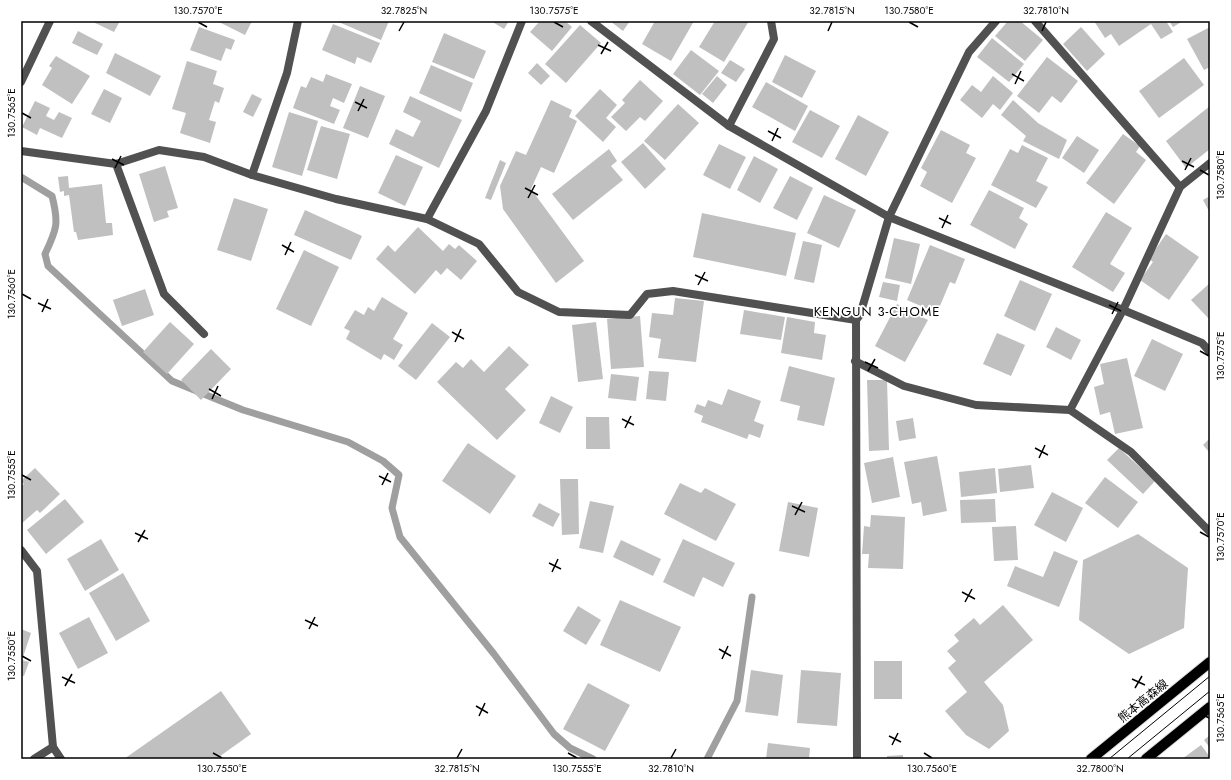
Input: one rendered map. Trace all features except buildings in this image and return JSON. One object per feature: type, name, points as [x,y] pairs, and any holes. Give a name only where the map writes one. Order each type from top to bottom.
[{"type":"main road","name":"熊本高森線","points":[[1091,759],[1210,662]]},
{"type":"main road","points":[[1146,759],[1210,707]]},
{"type":"street","points":[[21,82],[50,21]]},
{"type":"street","points":[[252,175],[287,73],[298,21]]},
{"type":"street","points":[[427,219],[486,111],[522,21]]},
{"type":"street","points":[[591,21],[729,126],[889,217],[1202,343],[1210,352]]},
{"type":"street","points":[[729,126],[774,39],[771,21]]},
{"type":"street","points":[[857,759],[856,320],[860,315],[889,217],[969,52],[996,21]]},
{"type":"street","points":[[1035,21],[1180,187]]},
{"type":"street","points":[[21,151],[116,164],[159,150],[204,157],[252,175],[336,199],[427,219],[479,244],[518,292],[559,312],[630,315],[647,294],[673,291],[856,320]]},
{"type":"street","points":[[1070,410],[1123,310],[1180,187],[1210,163]]},
{"type":"street","points":[[116,164],[164,294],[204,334]]},
{"type":"street","points":[[855,361],[904,386],[976,405],[1070,410],[1131,452],[1210,532]]},
{"type":"street","points":[[21,550],[38,571],[53,747],[61,759]]},
{"type":"street","points":[[34,759],[53,747]]},
{"type":"waterway","points":[[21,177],[52,196],[56,213],[56,226],[45,254],[48,266],[172,381],[243,410],[348,442],[383,461],[399,475],[392,508],[400,537],[494,654],[554,734],[570,748],[593,759]]},
{"type":"waterway","points":[[707,759],[737,701],[752,597]]},
{"type":"tram line","points":[[1109,759],[1210,676]]},
{"type":"tram line","points":[[1127,759],[1210,691]]},
{"type":"district","name":"KENGUN 3-CHOME","points":[[877,311]]}]
